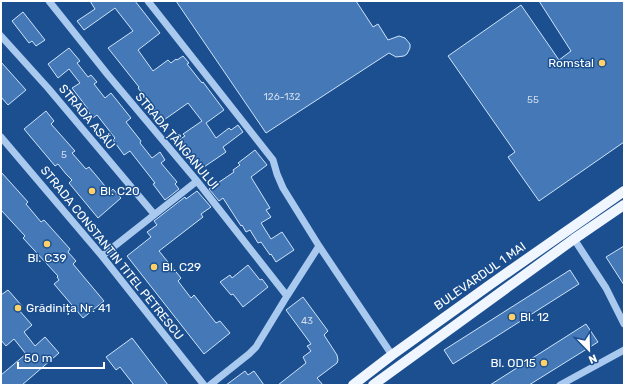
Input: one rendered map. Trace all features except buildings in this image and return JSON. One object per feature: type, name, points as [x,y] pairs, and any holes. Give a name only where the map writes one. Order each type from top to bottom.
[{"type":"main road","name":"BULEVARDUL 1 MAI","points":[[353,385],[392,354],[564,232],[624,192]]},
{"type":"main road","name":"BULEVARDUL 1 MAI","points":[[373,385],[574,239],[624,205]]},
{"type":"street","name":"STRADA ȚÂNGANULUI","points":[[49,1],[108,75],[197,181],[287,296]]},
{"type":"street","points":[[148,1],[273,160],[283,188],[319,246],[392,354]]},
{"type":"street","name":"STRADA ASĂU","points":[[1,36],[53,94],[154,214]]},
{"type":"street","name":"STRADA CONSTANTIN TITEL PETRESCU","points":[[1,137],[102,256],[204,385]]},
{"type":"street","points":[[102,256],[197,181]]},
{"type":"street","points":[[574,239],[606,288],[624,324]]},
{"type":"street","points":[[210,385],[256,347],[319,246]]},
{"type":"street","points":[[560,385],[624,350]]},
{"type":"place","name":"Romstal","points":[[602,63]]},
{"type":"place","name":"Bl. C20","points":[[92,191]]},
{"type":"place","name":"Bl. C39","points":[[47,244]]},
{"type":"place","name":"Bl. C29","points":[[154,267]]},
{"type":"place","name":"Grădinița Nr. 41","points":[[18,308]]},
{"type":"place","name":"Bl. 12","points":[[512,317]]},
{"type":"place","name":"Bl. OD15","points":[[544,363]]}]
